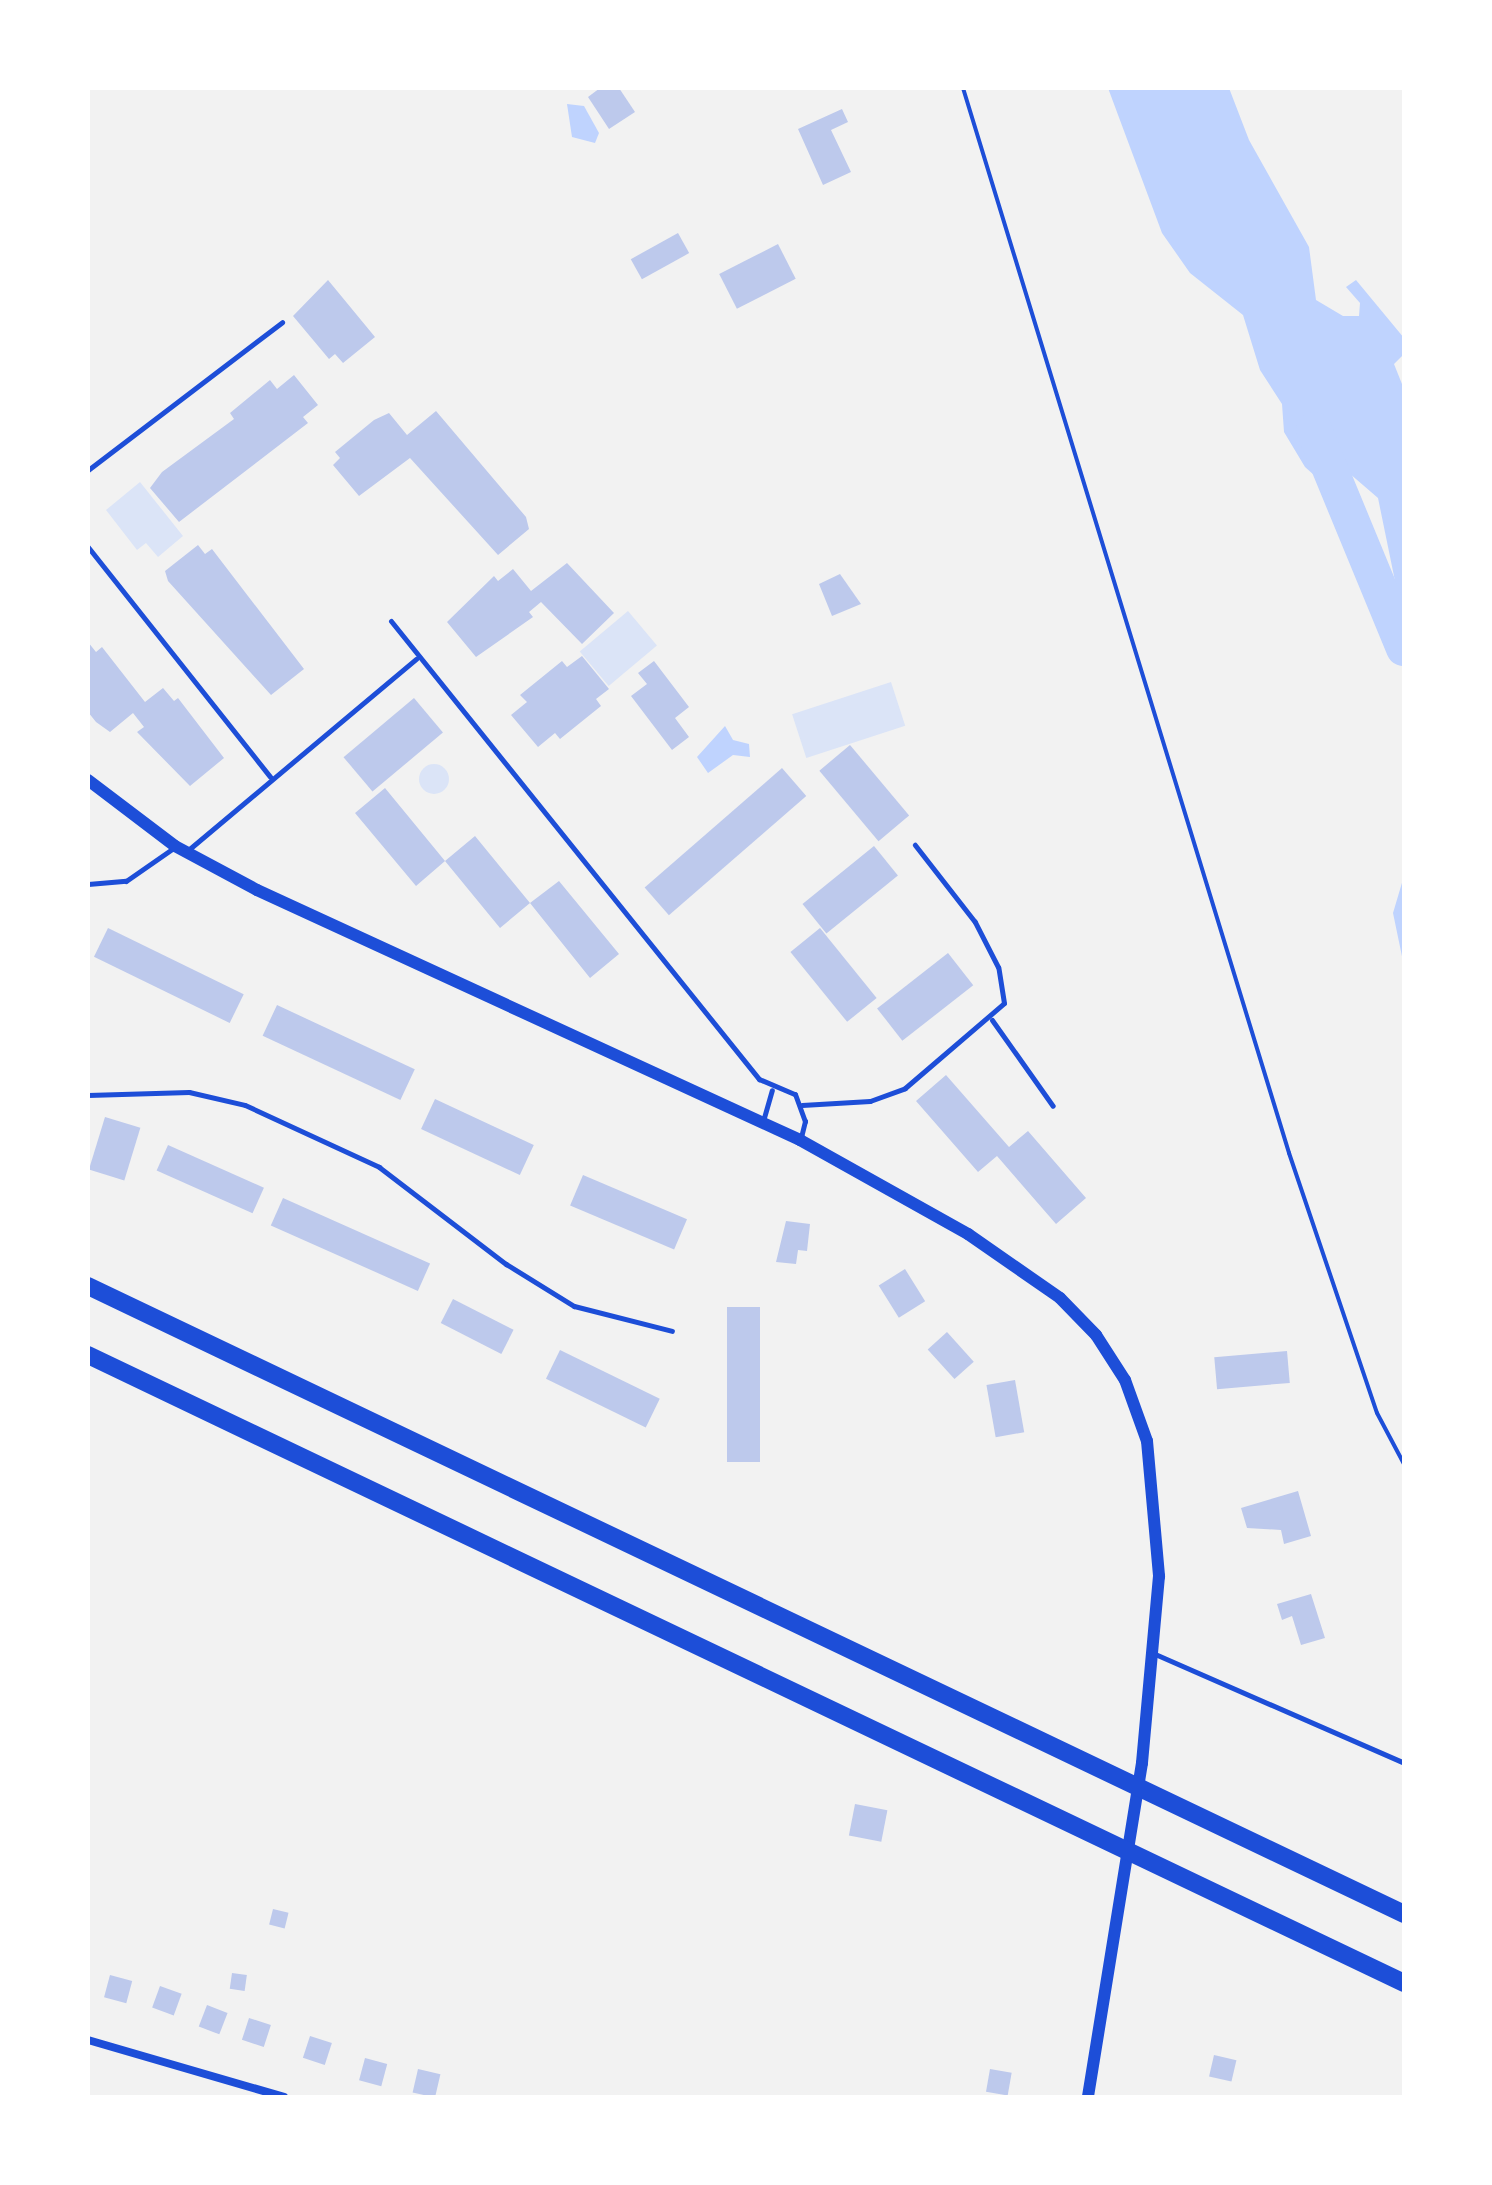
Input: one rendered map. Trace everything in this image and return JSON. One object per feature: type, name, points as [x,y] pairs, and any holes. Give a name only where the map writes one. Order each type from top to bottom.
[{"type":"highway","points":[[88,1286],[1404,1914]]},
{"type":"highway","points":[[88,1355],[1404,1983]]},
{"type":"street","points":[[88,780],[181,849],[800,1140],[968,1234],[1060,1298],[1096,1335],[1125,1380],[1150,1456],[1158,1523],[1155,1654],[1088,2097]]},
{"type":"street","points":[[88,2040],[284,2097]]},
{"type":"lane","points":[[88,470],[282,322]]},
{"type":"lane","points":[[88,547],[270,777]]},
{"type":"lane","points":[[391,621],[416,659],[772,1090],[795,1094],[802,1105],[800,1140]]},
{"type":"lane","points":[[88,884],[140,875],[181,849],[416,659]]},
{"type":"lane","points":[[802,1105],[870,1101],[905,1088],[992,1020],[1004,1003],[998,967],[975,922],[915,845]]},
{"type":"lane","points":[[992,1020],[1053,1106]]},
{"type":"lane","points":[[763,1121],[772,1090]]},
{"type":"lane","points":[[88,1095],[189,1092],[245,1105],[379,1167],[574,1306],[672,1331]]},
{"type":"lane","points":[[1155,1654],[1404,1763]]},
{"type":"path","points":[[963,88],[1289,1153],[1377,1413],[1404,1464]]},
{"type":"shaded area","points":[[140,482],[183,536],[158,557],[146,543],[137,550],[106,510]]},
{"type":"shaded area","points":[[628,611],[657,645],[609,686],[580,651]]},
{"type":"shaded area","points":[[891,682],[905,726],[806,758],[792,714]]},
{"type":"shaded area","points":[[434,764],[445,768],[449,779],[445,790],[434,794],[423,790],[419,779],[423,768]]},
{"type":"water","points":[[1108,88],[1229,88],[1249,140],[1309,247],[1316,300],[1343,316],[1359,316],[1360,303],[1346,287],[1356,280],[1404,338],[1404,354],[1394,364],[1404,389],[1404,625],[1378,498],[1349,473],[1314,475],[1305,467],[1284,432],[1282,404],[1260,370],[1243,315],[1190,273],[1162,233]]},
{"type":"water","points":[[567,104],[584,106],[599,133],[595,143],[572,137]]},
{"type":"water","points":[[725,726],[733,740],[749,744],[750,757],[733,755],[708,773],[697,757]]},
{"type":"water","points":[[1404,876],[1404,966],[1393,913]]},
{"type":"building","points":[[600,88],[619,88],[635,112],[609,129],[588,97]]},
{"type":"building","points":[[842,109],[848,122],[831,130],[851,172],[823,185],[798,129]]},
{"type":"building","points":[[678,233],[689,253],[642,279],[631,259]]},
{"type":"building","points":[[778,244],[796,279],[737,309],[719,274]]},
{"type":"building","points":[[328,280],[375,337],[343,363],[335,354],[329,359],[293,316]]},
{"type":"building","points":[[294,375],[318,405],[303,417],[308,423],[179,522],[150,488],[162,472],[234,419],[230,413],[270,380],[277,389]]},
{"type":"building","points":[[436,411],[526,517],[529,529],[498,555],[410,458],[359,496],[333,465],[340,458],[335,452],[374,420],[389,413],[407,435]]},
{"type":"building","points":[[198,545],[205,554],[212,549],[304,669],[271,695],[168,581],[165,571]]},
{"type":"building","points":[[567,563],[614,613],[582,644],[541,602],[529,612],[533,617],[476,657],[447,622],[494,576],[498,581],[513,569],[531,591]]},
{"type":"building","points":[[840,574],[861,604],[832,616],[819,584]]},
{"type":"building","points":[[88,642],[96,652],[102,647],[145,702],[163,688],[174,701],[178,698],[224,758],[190,786],[137,732],[144,727],[133,713],[110,732],[96,722],[88,712]]},
{"type":"building","points":[[582,656],[609,689],[596,699],[601,706],[560,739],[555,733],[538,747],[511,715],[527,702],[520,695],[562,661],[567,667]]},
{"type":"building","points":[[654,661],[689,707],[675,718],[689,737],[672,750],[631,696],[647,684],[638,673]]},
{"type":"building","points":[[414,698],[443,732],[372,792],[344,757]]},
{"type":"building","points":[[850,745],[909,815],[878,841],[819,771]]},
{"type":"building","points":[[782,768],[806,796],[669,915],[645,887]]},
{"type":"building","points":[[385,788],[445,861],[416,886],[355,813]]},
{"type":"building","points":[[475,836],[530,903],[500,928],[445,861]]},
{"type":"building","points":[[874,846],[898,876],[826,933],[803,904]]},
{"type":"building","points":[[559,881],[619,954],[590,978],[530,903]]},
{"type":"building","points":[[108,928],[244,994],[230,1023],[94,957]]},
{"type":"building","points":[[820,928],[877,998],[847,1022],[790,952]]},
{"type":"building","points":[[948,953],[973,985],[902,1041],[877,1008]]},
{"type":"building","points":[[277,1005],[415,1069],[400,1100],[263,1036]]},
{"type":"building","points":[[946,1075],[1009,1147],[1028,1131],[1086,1198],[1056,1224],[997,1156],[978,1172],[916,1101]]},
{"type":"building","points":[[435,1099],[534,1145],[520,1175],[421,1129]]},
{"type":"building","points":[[105,1117],[140,1128],[124,1180],[89,1170]]},
{"type":"building","points":[[168,1145],[264,1188],[253,1213],[157,1171]]},
{"type":"building","points":[[583,1175],[687,1219],[674,1250],[570,1205]]},
{"type":"building","points":[[283,1198],[430,1263],[418,1291],[271,1225]]},
{"type":"building","points":[[786,1221],[810,1224],[807,1251],[798,1250],[796,1264],[776,1262]]},
{"type":"building","points":[[905,1269],[925,1301],[899,1318],[879,1285]]},
{"type":"building","points":[[453,1299],[514,1330],[501,1354],[441,1323]]},
{"type":"building","points":[[727,1307],[760,1307],[760,1462],[727,1462]]},
{"type":"building","points":[[947,1332],[974,1362],[954,1379],[928,1349]]},
{"type":"building","points":[[560,1350],[660,1399],[646,1427],[546,1379]]},
{"type":"building","points":[[1287,1351],[1290,1383],[1217,1389],[1214,1357]]},
{"type":"building","points":[[1015,1380],[1024,1432],[996,1437],[986,1385]]},
{"type":"building","points":[[1298,1491],[1311,1536],[1284,1544],[1281,1530],[1247,1528],[1241,1508]]},
{"type":"building","points":[[1311,1594],[1325,1638],[1301,1645],[1292,1616],[1282,1620],[1277,1604]]},
{"type":"building","points":[[855,1804],[887,1810],[881,1842],[849,1835]]},
{"type":"building","points":[[273,1909],[289,1913],[285,1928],[269,1925]]},
{"type":"building","points":[[232,1973],[247,1975],[245,1991],[230,1989]]},
{"type":"building","points":[[110,1975],[132,1981],[126,2003],[104,1997]]},
{"type":"building","points":[[160,1986],[182,1994],[174,2015],[152,2008]]},
{"type":"building","points":[[207,2005],[228,2013],[219,2034],[199,2026]]},
{"type":"building","points":[[249,2018],[271,2025],[264,2047],[242,2040]]},
{"type":"building","points":[[310,2036],[332,2043],[325,2065],[303,2058]]},
{"type":"building","points":[[1214,2055],[1236,2060],[1231,2082],[1209,2076]]},
{"type":"building","points":[[365,2058],[387,2064],[381,2086],[359,2080]]},
{"type":"building","points":[[418,2069],[440,2074],[435,2097],[413,2092]]},
{"type":"building","points":[[990,2069],[1012,2073],[1008,2095],[986,2092]]},
{"type":"waterway","points":[[1314,430],[1404,648]]}]
